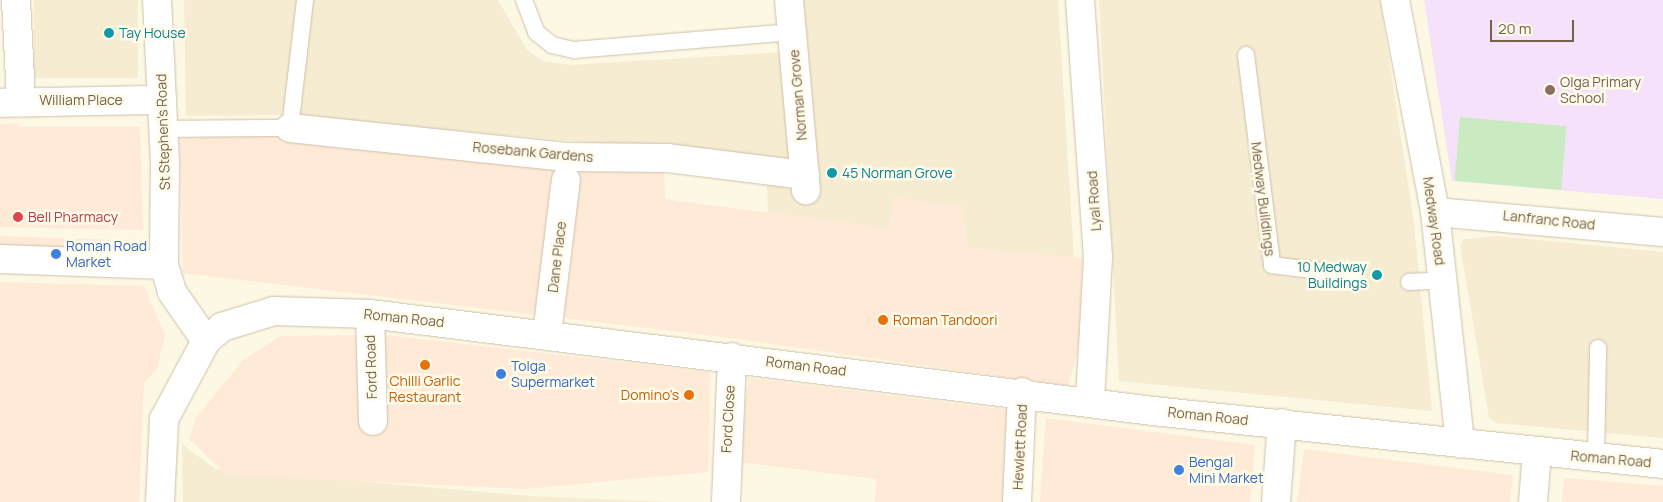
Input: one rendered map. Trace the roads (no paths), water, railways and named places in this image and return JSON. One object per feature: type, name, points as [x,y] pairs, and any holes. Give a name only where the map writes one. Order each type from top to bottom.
[{"type":"street","points":[[11,101],[16,0]]},
{"type":"street","name":"St Stephen's Road","points":[[158,0],[164,129],[164,264]]},
{"type":"street","name":"Norman Grove","points":[[789,0],[805,183]]},
{"type":"street","name":"Lyal Road","points":[[1080,0],[1098,257],[1090,402]]},
{"type":"street","name":"Medway Road","points":[[1395,0],[1435,212],[1460,444]]},
{"type":"street","name":"William Place","points":[[11,101],[162,100]]},
{"type":"street","name":"Rosebank Gardens","points":[[290,128],[568,157],[668,158],[805,183]]},
{"type":"street","name":"Dane Place","points":[[547,334],[566,180]]},
{"type":"street","name":"Lanfranc Road","points":[[1435,212],[1663,232]]},
{"type":"street","points":[[0,259],[164,264],[172,292],[206,341],[164,419],[160,502]]},
{"type":"street","name":"Roman Road","points":[[206,341],[222,327],[274,311],[370,314],[1022,392],[1090,402],[1537,453],[1663,464]]},
{"type":"street","name":"Ford Road","points":[[370,314],[372,421]]},
{"type":"street","name":"Ford Close","points":[[726,491],[732,357]]},
{"type":"street","name":"Hewlett Road","points":[[1017,502],[1022,392]]},
{"type":"street","points":[[1276,502],[1282,423]]},
{"type":"street","points":[[1533,502],[1537,453]]},
{"type":"lane","points":[[164,129],[290,128],[305,0]]},
{"type":"lane","points":[[524,0],[536,32],[552,44],[574,50],[792,32]]},
{"type":"lane","name":"Medway Buildings","points":[[1246,55],[1272,265],[1351,275]]},
{"type":"lane","points":[[1409,282],[1442,280]]},
{"type":"lane","points":[[1596,458],[1598,348]]},
{"type":"place","name":"Tay House","points":[[109,33]]},
{"type":"place","name":"Olga Primary School","points":[[1550,90]]},
{"type":"place","name":"45 Norman Grove","points":[[832,173]]},
{"type":"place","name":"Bell Pharmacy","points":[[18,217]]},
{"type":"place","name":"Roman Road Market","points":[[56,254]]},
{"type":"place","name":"10 Medway Buildings","points":[[1377,275]]},
{"type":"place","name":"Roman Tandoori","points":[[883,320]]},
{"type":"place","name":"Chilli Garlic Restaurant","points":[[425,365]]},
{"type":"place","name":"Tolga Supermarket","points":[[501,374]]},
{"type":"place","name":"Domino's","points":[[689,395]]},
{"type":"place","name":"Bengal Mini Market","points":[[1179,470]]}]
